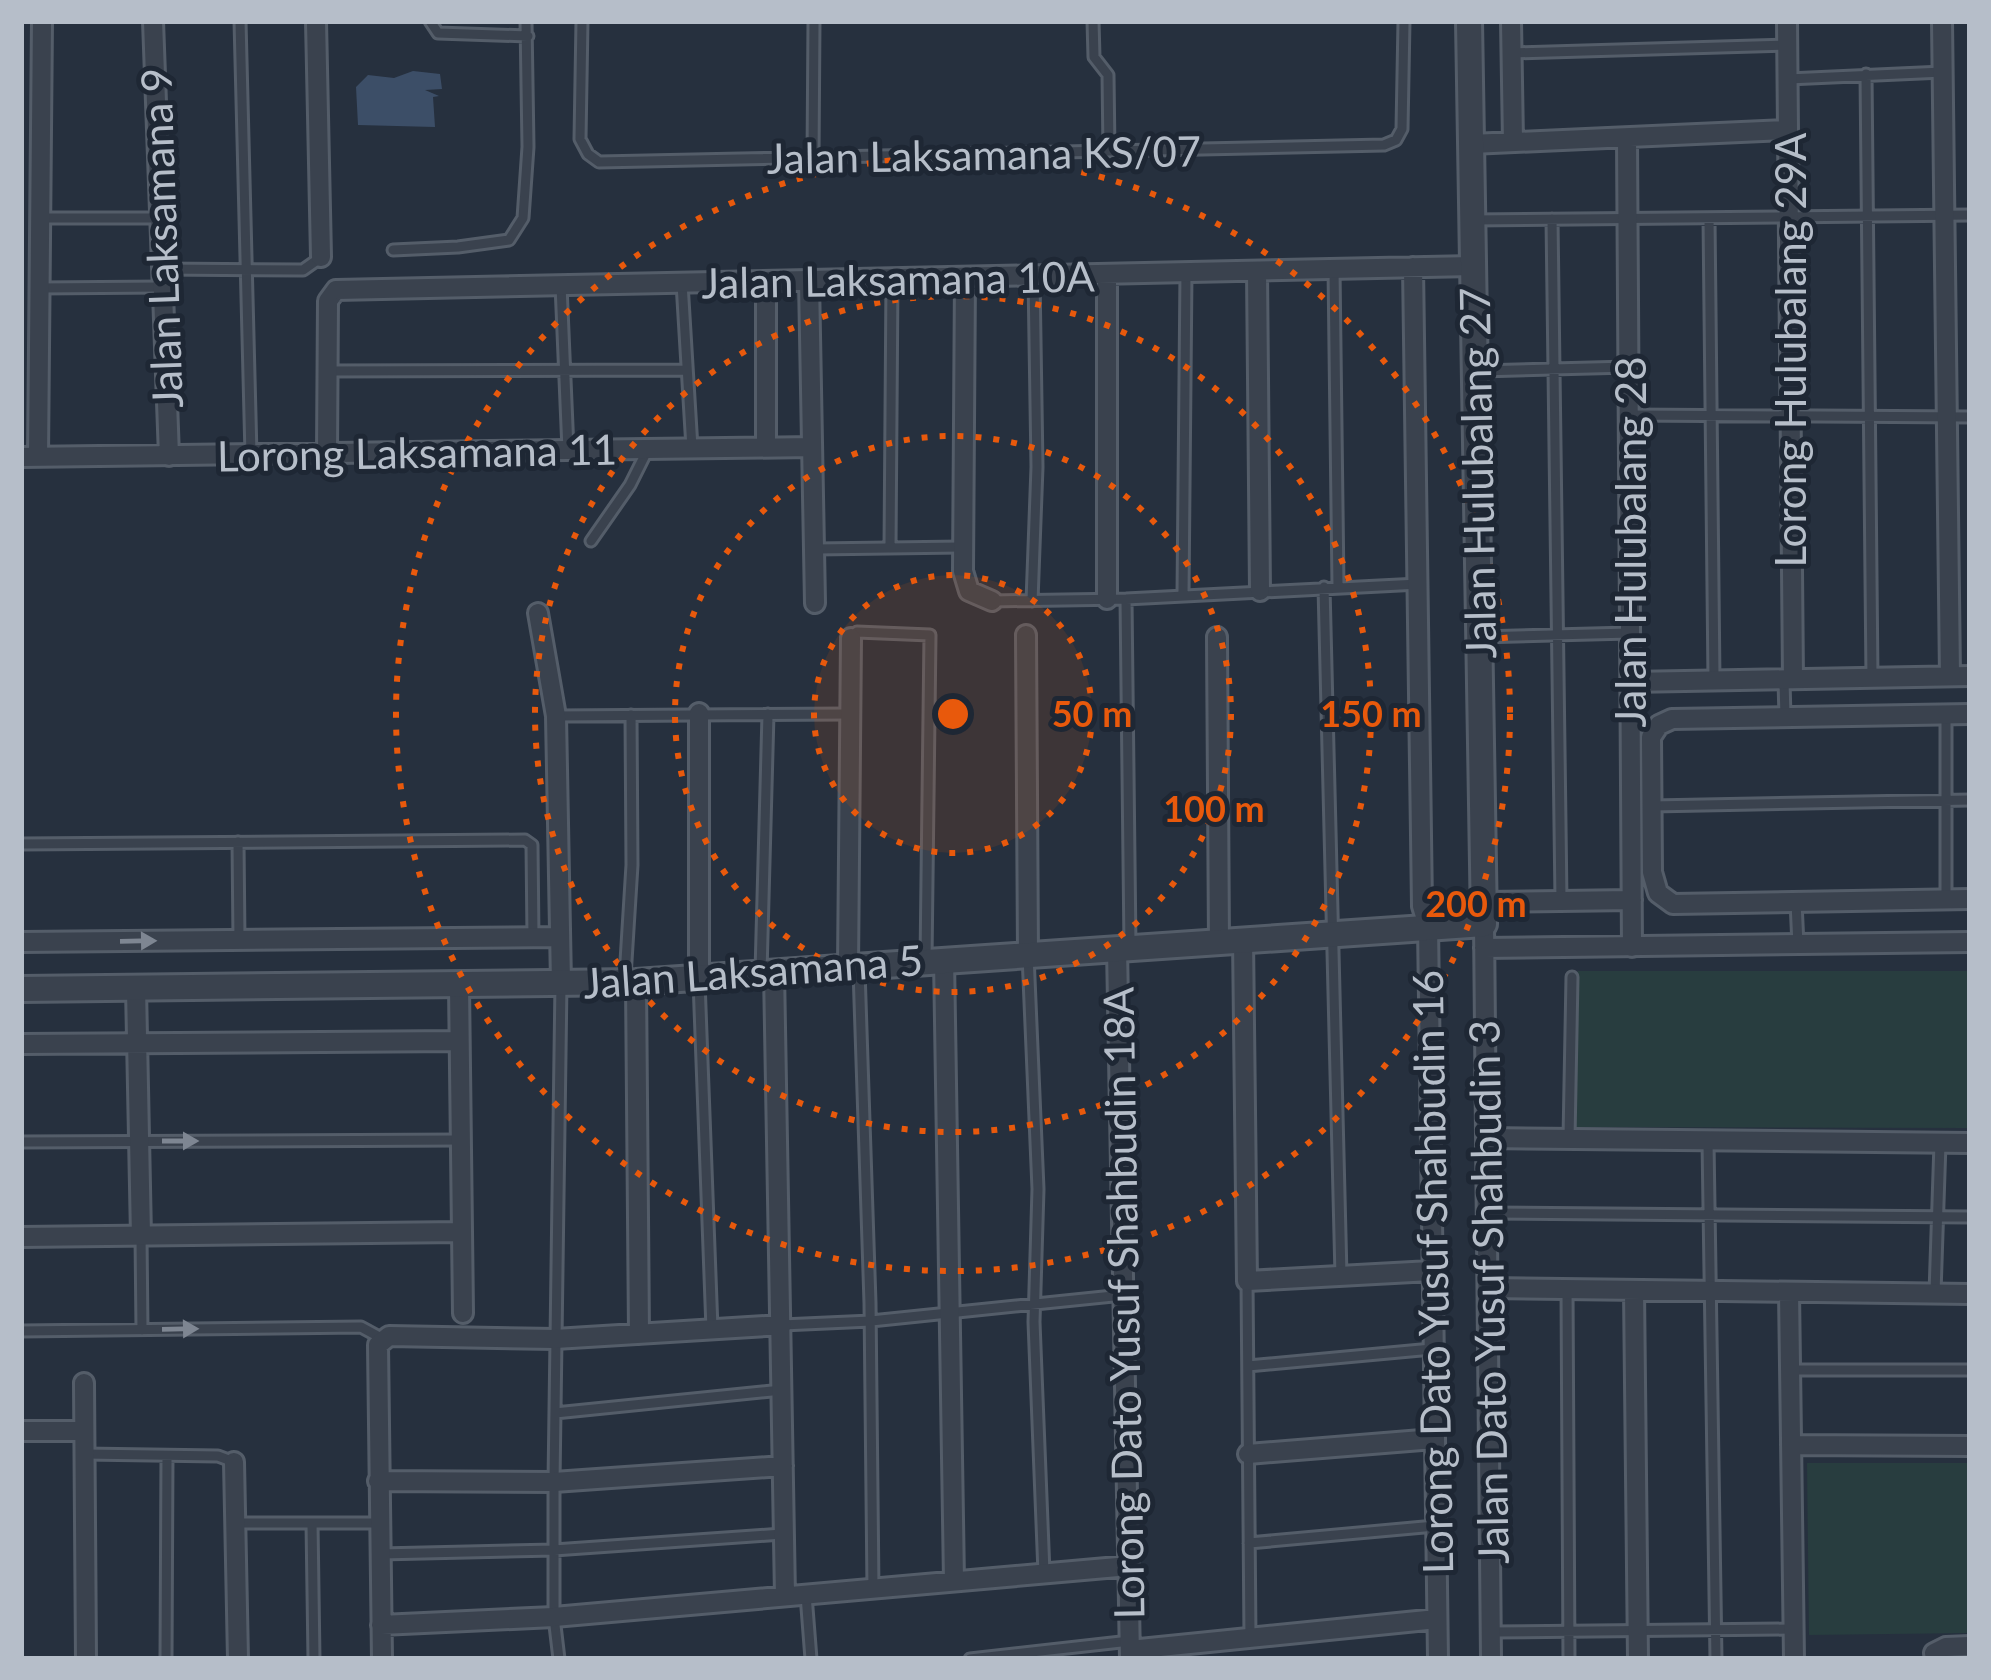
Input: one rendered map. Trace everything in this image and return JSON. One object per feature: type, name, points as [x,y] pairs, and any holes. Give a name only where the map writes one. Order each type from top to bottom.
[{"type":"street","points":[[30,458],[42,21]]},
{"type":"street","name":"Jalan Laksamana 9","points":[[153,21],[170,456]]},
{"type":"street","points":[[316,21],[321,256]]},
{"type":"street","name":"Jalan Hulubalang 27","points":[[1469,21],[1484,924]]},
{"type":"street","points":[[1511,21],[1513,142]]},
{"type":"street","name":"Lorong Hulubalang 29A","points":[[1787,21],[1789,679]]},
{"type":"street","points":[[1630,682],[1960,676],[1947,417],[1942,21]]},
{"type":"street","points":[[1471,144],[1788,130]]},
{"type":"street","name":"Jalan Hulubalang 28","points":[[1627,138],[1632,947]]},
{"type":"street","name":"Jalan Laksamana 10A","points":[[327,371],[328,301],[336,290],[1473,266]]},
{"type":"street","name":"Lorong Dato Yusuf Shahbudin 16","points":[[1413,267],[1438,1659]]},
{"type":"street","points":[[1257,271],[1260,591]]},
{"type":"street","points":[[1107,274],[1116,599]]},
{"type":"street","points":[[965,277],[961,547],[969,591],[992,601]]},
{"type":"street","points":[[766,281],[766,447]]},
{"type":"street","points":[[809,281],[814,602]]},
{"type":"street","points":[[327,371],[327,453]]},
{"type":"street","name":"Lorong Laksamana 11","points":[[30,458],[812,447]]},
{"type":"street","points":[[538,613],[556,716],[561,983]]},
{"type":"street","points":[[1026,634],[1028,954]]},
{"type":"street","points":[[851,638],[853,966]]},
{"type":"street","points":[[1216,638],[1246,1280],[1431,1271]]},
{"type":"street","points":[[699,713],[699,976]]},
{"type":"street","points":[[1970,714],[1672,719],[1659,724],[1651,736],[1652,872],[1658,892],[1673,904],[1970,899]]},
{"type":"street","points":[[1484,924],[1561,900],[1632,900]]},
{"type":"street","points":[[1484,924],[1632,947],[1970,942]]},
{"type":"street","name":"Jalan Laksamana 5","points":[[21,989],[631,982],[1484,924]]},
{"type":"street","name":"Jalan Dato Yusuf Shahbudin 3","points":[[1484,924],[1491,1659]]},
{"type":"street","name":"Jalan Laksamana 5","points":[[21,942],[560,937]]},
{"type":"street","name":"Lorong Dato Yusuf Shahbudin 18A","points":[[1123,948],[1130,1650]]},
{"type":"street","points":[[935,960],[950,1312],[954,1581]]},
{"type":"street","points":[[768,971],[784,1390],[784,1534],[796,1596]]},
{"type":"street","points":[[631,982],[639,1334]]},
{"type":"street","points":[[459,986],[463,1313]]},
{"type":"street","points":[[136,988],[141,1236]]},
{"type":"street","points":[[21,1045],[459,1041]]},
{"type":"street","points":[[1486,1138],[1970,1143]]},
{"type":"street","points":[[21,1237],[462,1232]]},
{"type":"street","points":[[1488,1288],[1970,1294]]},
{"type":"street","points":[[1634,1290],[1639,1659]]},
{"type":"street","points":[[1789,1292],[1794,1659]]},
{"type":"street","points":[[382,1659],[378,1345],[383,1339],[555,1339],[782,1325]]},
{"type":"street","points":[[84,1383],[86,1659]]},
{"type":"street","points":[[21,1430],[84,1431]]},
{"type":"street","points":[[1248,1454],[1434,1439]]},
{"type":"street","points":[[1791,1445],[1970,1446]]},
{"type":"street","points":[[234,1462],[238,1659]]},
{"type":"street","points":[[378,1481],[554,1482],[783,1466]]},
{"type":"street","points":[[381,1625],[554,1617],[1129,1566]]},
{"type":"street","points":[[1130,1650],[1437,1619]]},
{"type":"street","points":[[1932,1656],[1946,1647],[1970,1646]]},
{"type":"lane","points":[[240,21],[251,454]]},
{"type":"lane","points":[[430,21],[438,33],[528,36]]},
{"type":"lane","points":[[393,250],[458,248],[509,239],[523,218],[528,147],[526,21]]},
{"type":"lane","name":"Jalan Laksamana KS/07","points":[[582,21],[580,139],[588,154],[599,161],[1384,145],[1396,140],[1402,129],[1404,21]]},
{"type":"lane","points":[[813,158],[814,21]]},
{"type":"lane","points":[[1094,21],[1094,57],[1108,75],[1109,152]]},
{"type":"lane","points":[[1512,53],[1788,45]]},
{"type":"lane","points":[[1788,79],[1943,72]]},
{"type":"lane","points":[[1866,74],[1872,678]]},
{"type":"lane","points":[[1472,220],[1970,215]]},
{"type":"lane","points":[[40,218],[158,218]]},
{"type":"lane","points":[[1708,218],[1714,680]]},
{"type":"lane","points":[[1552,219],[1561,900]]},
{"type":"lane","points":[[33,277],[162,278],[246,268],[303,270],[321,256]]},
{"type":"lane","points":[[1334,269],[1338,586]]},
{"type":"lane","points":[[1183,595],[1186,272]]},
{"type":"lane","points":[[1032,601],[1034,275]]},
{"type":"lane","points":[[890,548],[892,279]]},
{"type":"lane","points":[[682,284],[692,448]]},
{"type":"lane","points":[[561,285],[568,450]]},
{"type":"lane","points":[[1475,371],[1629,367]]},
{"type":"lane","points":[[327,371],[687,370]]},
{"type":"lane","points":[[1629,415],[1970,417]]},
{"type":"lane","points":[[591,541],[630,485],[648,449]]},
{"type":"lane","points":[[814,549],[961,547]]},
{"type":"lane","points":[[992,601],[1418,584]]},
{"type":"lane","points":[[1324,587],[1341,1276]]},
{"type":"lane","points":[[1116,599],[1123,948]]},
{"type":"lane","points":[[851,638],[857,632],[930,635],[935,960]]},
{"type":"lane","points":[[1479,637],[1630,634]]},
{"type":"lane","points":[[1785,717],[1789,679]]},
{"type":"lane","points":[[768,714],[768,971]]},
{"type":"lane","points":[[556,716],[848,714]]},
{"type":"lane","points":[[1946,714],[1946,899]]},
{"type":"lane","points":[[631,982],[632,715]]},
{"type":"lane","points":[[1651,806],[1970,800]]},
{"type":"lane","points":[[21,844],[525,840],[533,853],[533,937]]},
{"type":"lane","points":[[238,842],[239,940]]},
{"type":"lane","points":[[1796,902],[1798,945]]},
{"type":"lane","points":[[1028,954],[1038,1189],[1036,1304],[1044,1573]]},
{"type":"lane","points":[[853,966],[871,1321],[873,1589]]},
{"type":"lane","points":[[699,976],[712,1329]]},
{"type":"lane","points":[[1569,1139],[1571,977]]},
{"type":"lane","points":[[559,1659],[554,1617],[554,1482],[561,983]]},
{"type":"lane","points":[[21,1142],[460,1140]]},
{"type":"lane","points":[[1708,1141],[1716,1659]]},
{"type":"lane","points":[[1935,1293],[1940,1143]]},
{"type":"lane","points":[[1487,1213],[1970,1217]]},
{"type":"lane","points":[[141,1236],[142,1330]]},
{"type":"lane","points":[[1246,1280],[1250,1638]]},
{"type":"lane","points":[[1567,1289],[1568,1659]]},
{"type":"lane","points":[[782,1325],[871,1321],[1123,1295]]},
{"type":"lane","points":[[21,1331],[361,1327],[383,1339]]},
{"type":"lane","points":[[1247,1366],[1432,1349]]},
{"type":"lane","points":[[1790,1370],[1970,1370]]},
{"type":"lane","points":[[555,1414],[784,1390]]},
{"type":"lane","points":[[84,1454],[218,1456],[234,1462]]},
{"type":"lane","points":[[166,1659],[167,1456]]},
{"type":"lane","points":[[235,1522],[379,1523]]},
{"type":"lane","points":[[312,1523],[314,1659]]},
{"type":"lane","points":[[1249,1544],[1436,1526]]},
{"type":"lane","points":[[380,1554],[554,1550],[784,1534]]},
{"type":"lane","points":[[796,1596],[811,1659]]},
{"type":"lane","points":[[1491,1632],[1793,1629]]},
{"type":"lane","points":[[970,1659],[1130,1650]]},
{"type":"green space","points":[[1578,971],[1970,971],[1970,1128],[1576,1127]]},
{"type":"green space","points":[[1807,1463],[1970,1463],[1970,1633],[1809,1635]]},
{"type":"water","points":[[413,71],[440,74],[442,89],[425,90],[439,96],[433,97],[435,127],[358,125],[356,87],[368,75],[394,78]]}]
